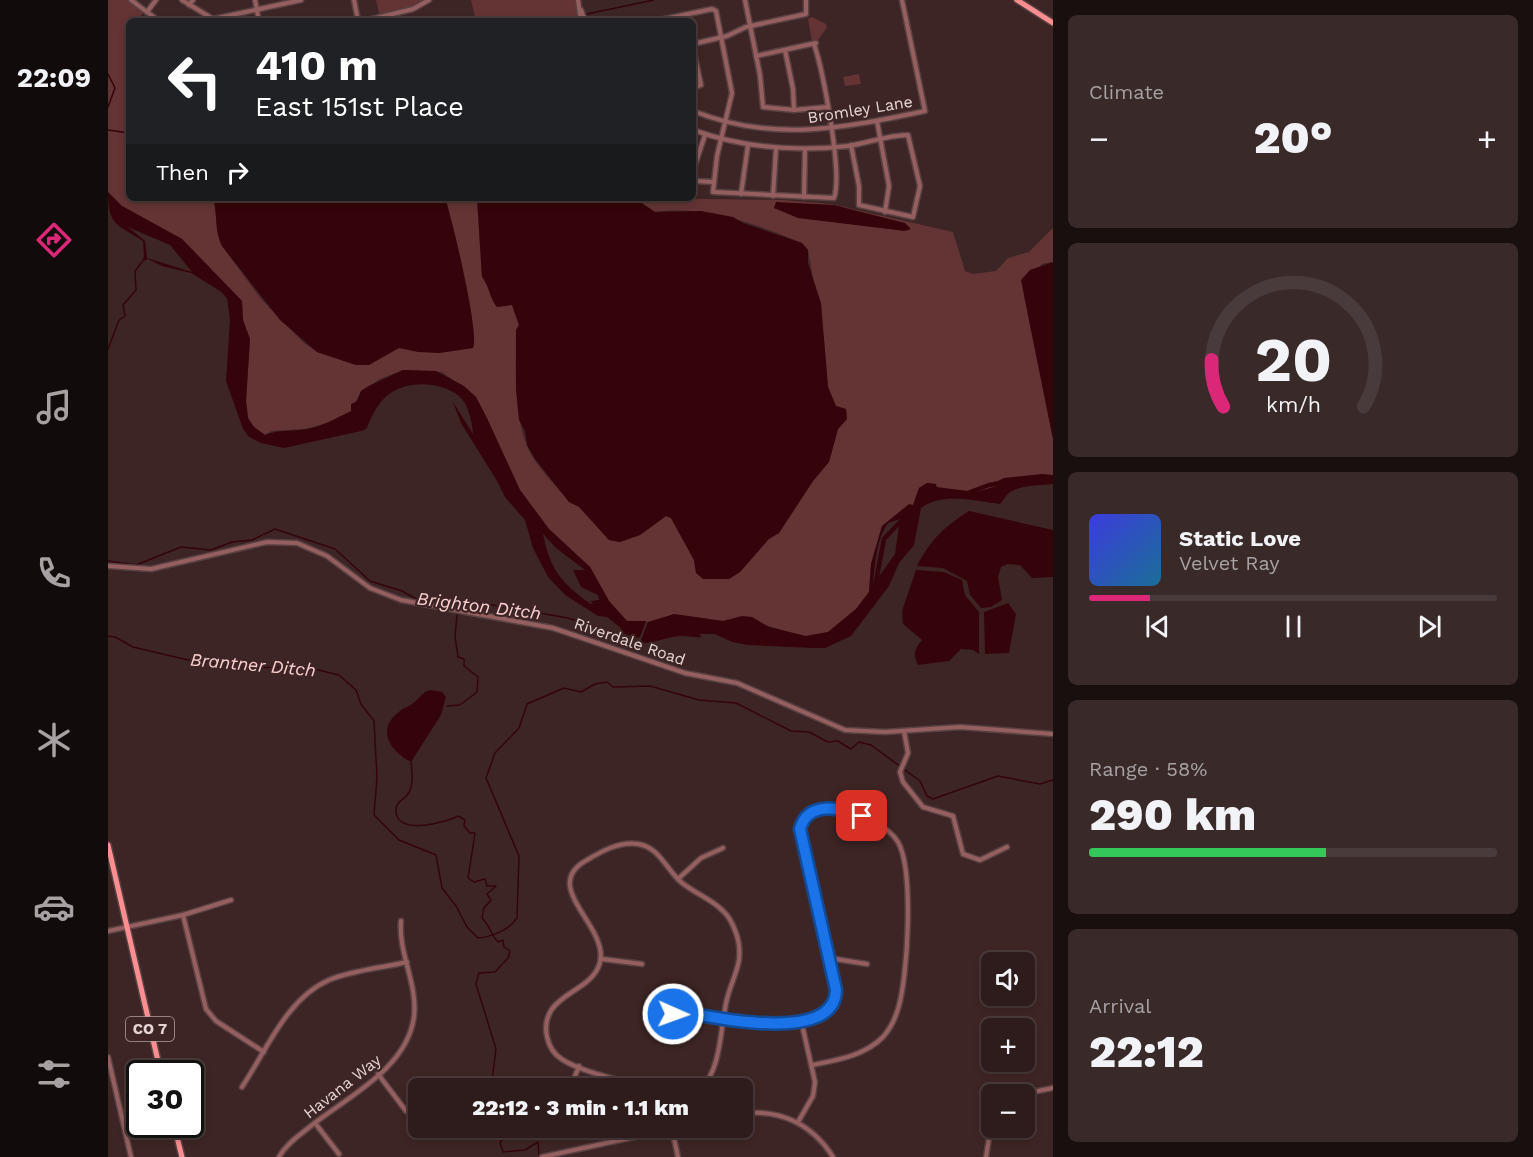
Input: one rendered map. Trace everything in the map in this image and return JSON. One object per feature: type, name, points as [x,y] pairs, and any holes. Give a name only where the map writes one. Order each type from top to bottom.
[{"type":"main road","points":[[1017,0],[1053,23]]},
{"type":"main road","name":"CO 7","points":[[108,845],[158,1060]]},
{"type":"main road","points":[[177,1138],[182,1157]]},
{"type":"street","points":[[131,0],[155,18]]},
{"type":"street","points":[[147,12],[156,0]]},
{"type":"street","points":[[182,0],[211,18]]},
{"type":"street","points":[[189,5],[193,0]]},
{"type":"street","points":[[255,0],[258,18]]},
{"type":"street","points":[[217,18],[301,0]]},
{"type":"street","points":[[354,0],[357,18]]},
{"type":"street","points":[[376,18],[413,9],[429,0]]},
{"type":"street","points":[[578,0],[582,18]]},
{"type":"street","points":[[745,0],[763,107],[794,110],[828,107]]},
{"type":"street","points":[[696,45],[750,27],[807,14],[806,0]]},
{"type":"street","name":"Bromley Lane","points":[[696,112],[726,122],[783,130],[830,129],[925,111],[902,0]]},
{"type":"street","points":[[670,18],[714,9],[722,38],[732,89],[713,192],[833,199],[836,180],[833,147],[828,107],[815,44],[756,56]]},
{"type":"street","points":[[785,50],[793,89],[794,110]]},
{"type":"street","points":[[696,61],[700,82],[697,89]]},
{"type":"street","points":[[877,121],[889,186],[885,212]]},
{"type":"street","points":[[696,131],[748,145],[805,149],[851,145],[908,135],[920,186],[914,214],[909,218],[858,204],[859,186],[851,145]]},
{"type":"street","points":[[696,162],[705,135]]},
{"type":"street","points":[[741,194],[748,145]]},
{"type":"street","points":[[773,196],[776,148]]},
{"type":"street","points":[[804,198],[805,149]]},
{"type":"street","points":[[696,181],[714,182]]},
{"type":"street","name":"Riverdale Road","points":[[108,566],[151,569],[267,542],[297,543],[327,556],[370,588],[409,603],[553,628],[686,673],[734,682],[845,730],[867,732],[960,727],[1053,734]]},
{"type":"street","points":[[904,731],[908,753],[903,769],[903,782],[922,807],[953,816],[957,823],[959,848],[967,857],[980,860],[1007,848]]},
{"type":"street","points":[[673,1014],[679,1011],[765,1025],[801,1020],[821,1014],[834,1002],[836,990],[800,829],[806,817],[820,809],[843,810],[867,819],[896,840],[902,852],[908,892],[904,968],[899,1008],[884,1036],[856,1054],[812,1065]]},
{"type":"street","points":[[616,1078],[563,1060],[553,1050],[547,1036],[547,1023],[556,1005],[596,974],[602,959],[599,941],[571,894],[572,875],[585,860],[614,846],[630,843],[652,850],[678,879],[722,909],[738,936],[739,960],[723,1019],[713,1070],[708,1078]]},
{"type":"street","points":[[678,879],[701,858],[723,848]]},
{"type":"street","points":[[108,931],[183,915],[231,900]]},
{"type":"street","points":[[183,915],[206,1010],[216,1021],[264,1052]]},
{"type":"street","name":"Havana Way","points":[[279,1157],[289,1144],[378,1074],[398,1055],[411,1029],[414,1005],[400,921]]},
{"type":"street","points":[[829,958],[867,964]]},
{"type":"street","points":[[602,959],[642,964]]},
{"type":"street","points":[[242,1087],[293,1008],[312,989],[336,978],[406,962]]},
{"type":"street","points":[[798,1122],[814,1092],[812,1065],[801,1020]]},
{"type":"street","points":[[108,1057],[131,1157]]},
{"type":"street","points":[[574,1078],[579,1066]]},
{"type":"street","points":[[378,1074],[406,1112]]},
{"type":"street","points":[[1035,1092],[1053,1088]]},
{"type":"street","points":[[753,1114],[767,1113],[798,1122],[819,1138],[833,1157]]},
{"type":"street","points":[[315,1123],[339,1154]]},
{"type":"street","points":[[542,1157],[628,1138]]},
{"type":"street","points":[[675,1138],[678,1157]]},
{"type":"street","points":[[986,1157],[989,1138]]},
{"type":"shaded area","points":[[108,0],[131,0],[145,10],[139,18],[126,18],[126,201],[214,201],[222,246],[261,299],[304,343],[317,352],[356,365],[399,348],[439,353],[473,348],[473,322],[459,251],[446,201],[477,201],[482,277],[497,307],[512,305],[519,325],[516,330],[516,389],[519,418],[527,446],[540,468],[569,502],[580,507],[609,540],[620,542],[640,535],[666,516],[671,518],[694,560],[696,573],[729,579],[740,572],[769,538],[779,533],[813,481],[829,462],[838,429],[847,419],[846,409],[836,406],[828,387],[824,340],[808,250],[802,243],[748,223],[693,211],[655,212],[638,201],[782,200],[831,204],[953,232],[965,271],[973,274],[996,271],[1008,258],[1029,252],[1053,228],[1053,262],[1042,264],[1024,296],[1053,439],[1053,475],[1004,478],[1000,485],[982,492],[938,488],[936,484],[927,483],[919,488],[913,505],[882,526],[871,564],[869,592],[856,609],[828,632],[806,636],[795,634],[762,624],[751,617],[723,621],[674,614],[653,622],[627,621],[609,601],[590,567],[549,529],[520,490],[476,397],[442,372],[403,370],[380,379],[361,391],[351,411],[334,421],[305,429],[272,431],[264,435],[249,423],[246,401],[250,339],[243,320],[242,301],[182,239],[122,206],[108,192]]},
{"type":"shaded area","points":[[376,0],[429,0],[421,5],[380,17]]},
{"type":"shaded area","points":[[471,0],[578,0],[580,16],[571,18],[475,18]]},
{"type":"shaded area","points":[[812,17],[826,24],[827,28],[817,41],[812,41],[808,19]]},
{"type":"shaded area","points":[[859,74],[861,84],[845,86],[843,77]]},
{"type":"shaded area","points":[[108,192],[122,206],[182,239],[242,301],[243,320],[250,339],[246,401],[248,418],[254,427],[265,435],[307,429],[330,422],[351,411],[351,404],[357,401],[361,391],[403,370],[436,371],[464,386],[476,397],[520,490],[549,529],[590,567],[609,601],[627,621],[646,621],[640,637],[636,638],[620,632],[621,628],[607,617],[598,616],[565,595],[548,577],[533,548],[525,520],[505,497],[461,423],[453,402],[473,434],[468,409],[459,396],[452,391],[424,384],[395,390],[380,403],[366,429],[361,431],[284,448],[261,443],[249,437],[243,429],[226,381],[230,320],[227,298],[191,273],[162,266],[148,259],[142,262],[143,241],[116,223],[112,218]],"holes":[[[128,227],[170,245],[192,272],[147,258],[145,241]],[[543,534],[556,548],[585,570],[573,570],[581,587],[598,595],[599,600],[590,601],[593,603],[591,604],[564,582],[549,557]]]},
{"type":"shaded area","points":[[214,201],[446,201],[459,251],[473,322],[473,348],[439,353],[399,348],[369,365],[356,365],[317,352],[280,320],[222,246]]},
{"type":"shaded area","points":[[477,201],[638,201],[655,212],[701,211],[733,217],[743,223],[802,243],[808,250],[808,263],[821,303],[828,387],[836,406],[846,409],[847,419],[838,429],[829,462],[813,481],[779,533],[769,539],[740,572],[729,579],[703,579],[696,573],[694,560],[671,518],[666,516],[640,535],[620,542],[609,540],[579,507],[569,502],[535,459],[527,445],[525,431],[519,420],[516,389],[516,330],[519,325],[512,305],[497,307],[482,277]]},
{"type":"shaded area","points":[[776,202],[834,205],[905,223],[911,229],[905,231],[798,218],[774,208]]},
{"type":"shaded area","points":[[1053,262],[1053,439],[1021,280],[1030,270]]},
{"type":"shaded area","points":[[1053,475],[1053,484],[1019,488],[1009,493],[1000,504],[949,499],[929,503],[921,508],[914,545],[899,563],[889,586],[851,636],[825,648],[747,645],[732,642],[715,634],[699,634],[702,637],[677,636],[640,643],[648,622],[674,614],[723,621],[742,616],[752,617],[769,627],[806,636],[828,632],[856,609],[869,592],[871,564],[882,526],[909,504],[913,505],[919,488],[927,483],[936,484],[936,487],[976,492],[1000,485],[996,482],[1004,478]],"holes":[[[900,519],[895,554],[873,585],[881,537],[888,523]]]},
{"type":"shaded area","points":[[969,511],[1053,530],[1053,577],[1032,578],[1020,565],[1007,564],[1001,567],[998,577],[1002,600],[991,607],[981,608],[970,595],[967,581],[943,568],[917,566],[939,534]]},
{"type":"shaded area","points":[[916,570],[944,572],[962,580],[965,595],[979,612],[979,654],[973,650],[961,649],[949,661],[918,665],[915,652],[922,640],[903,624],[902,611]]},
{"type":"shaded area","points":[[1008,603],[1016,614],[1009,653],[985,654],[984,612]]},
{"type":"shaded area","points":[[430,690],[442,692],[446,697],[441,715],[411,762],[392,746],[388,739],[388,725],[401,710]]},
{"type":"waterway","points":[[587,14],[654,0]]},
{"type":"waterway","points":[[572,18],[576,17]]},
{"type":"waterway","points":[[108,74],[115,88],[108,107]]},
{"type":"waterway","points":[[108,130],[126,133]]},
{"type":"waterway","points":[[108,349],[119,320],[125,316],[123,305],[136,290],[135,271],[142,262]]},
{"type":"waterway","points":[[965,494],[989,485],[1006,482]]},
{"type":"waterway","points":[[875,587],[884,539],[902,520]]},
{"type":"waterway","name":"Brighton Ditch","points":[[108,561],[136,565],[181,547],[211,550],[232,542],[252,540],[275,529],[335,549],[370,581],[402,591],[418,600],[442,604],[476,602],[568,618],[640,642]]},
{"type":"waterway","points":[[447,706],[460,705],[477,692],[478,677],[464,666],[464,659],[458,657],[455,637],[457,615]]},
{"type":"waterway","name":"Brantner Ditch","points":[[108,636],[115,637],[133,647],[188,660],[238,667],[310,668],[339,675],[356,690],[361,704],[374,721],[377,777],[374,815],[399,840],[436,855],[442,888],[456,906],[467,927],[478,938],[500,932],[517,918],[519,856],[486,778],[495,753],[519,728],[527,704],[564,688],[581,692],[595,684],[607,682],[613,687],[650,686],[699,700],[736,703],[791,731],[809,732],[828,742],[838,741],[851,749],[859,742],[871,745],[920,781],[927,796],[933,799],[998,776],[1040,784],[1053,780]]},
{"type":"waterway","points":[[411,762],[411,787],[397,806],[396,812],[399,819],[405,824],[414,825],[434,824],[458,816],[465,820],[464,826],[470,833],[475,833],[468,878],[474,882],[485,879],[487,886],[496,886],[487,894],[491,900],[484,908],[482,918],[495,939],[498,942],[503,940],[504,947],[510,951],[508,958],[495,972],[479,973],[476,984],[496,1049],[492,1078]]},
{"type":"waterway","points":[[505,1138],[500,1142],[503,1152],[525,1150],[538,1142],[539,1157]]},
{"type":"route","points":[[673,1014],[679,1011],[765,1025],[801,1020],[828,1010],[834,1002],[836,990],[800,829],[807,816],[820,809],[838,809],[862,816]]}]
